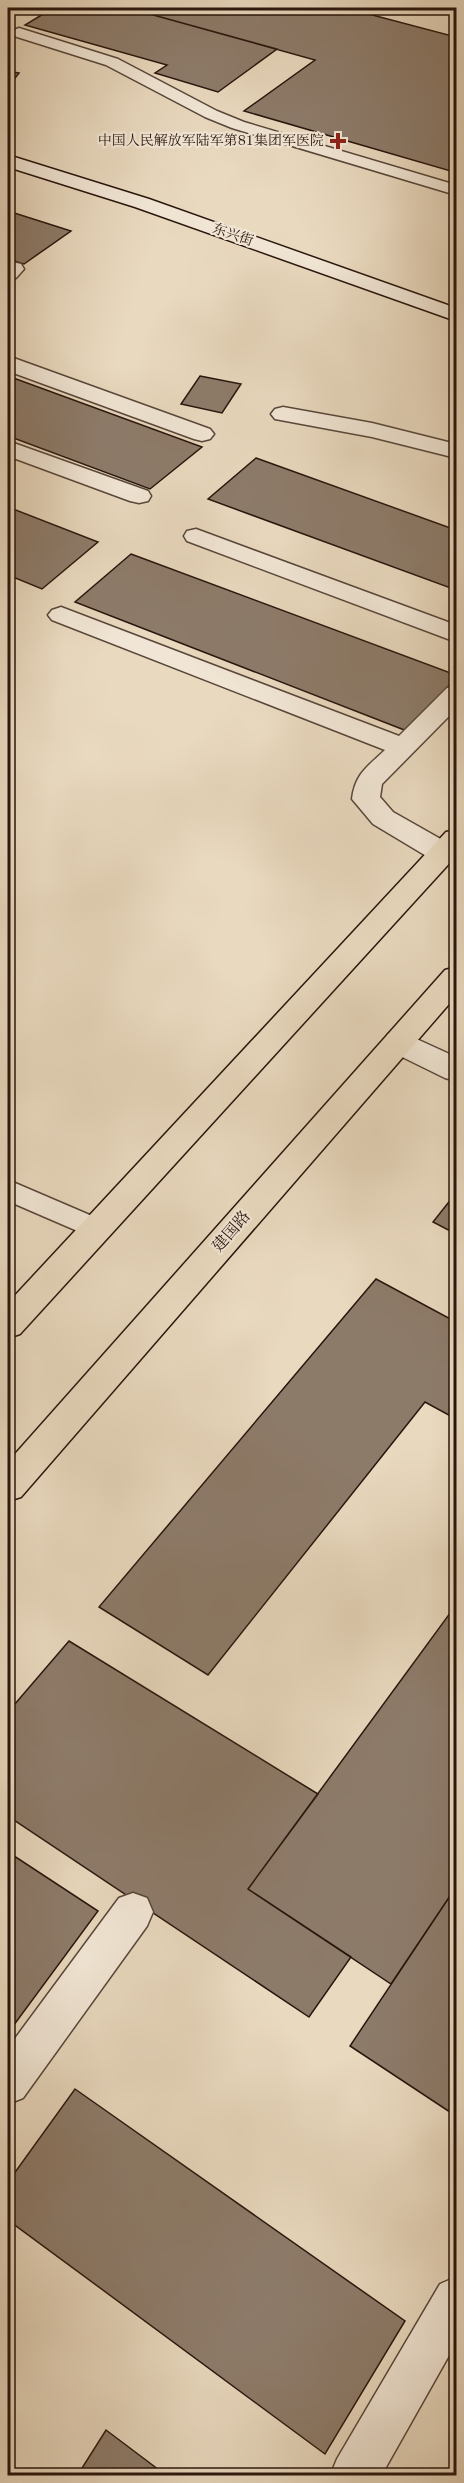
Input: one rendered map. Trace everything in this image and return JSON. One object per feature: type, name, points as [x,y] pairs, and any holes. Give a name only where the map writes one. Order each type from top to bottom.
[{"type":"main road","points":[[8,1325],[450,846]]},
{"type":"main road","name":"建国路","points":[[8,1486],[456,977]]},
{"type":"street","points":[[8,144],[184,197]]},
{"type":"street","name":"东兴街","points":[[8,161],[142,204],[456,315]]},
{"type":"street","points":[[8,267],[13,269],[8,273]]},
{"type":"street","points":[[8,363],[202,434]]},
{"type":"street","points":[[283,414],[372,430],[456,451]]},
{"type":"street","points":[[8,448],[139,496]]},
{"type":"street","points":[[196,536],[456,633]]},
{"type":"street","points":[[62,615],[403,747]]},
{"type":"street","points":[[450,846],[383,818],[366,800],[368,782],[456,694]]},
{"type":"street","points":[[399,1042],[456,1070]]},
{"type":"street","points":[[8,2083],[133,1912]]},
{"type":"street","points":[[354,2475],[456,2300]]},
{"type":"lane","points":[[19,33],[112,63],[211,114],[238,125],[456,190]]},
{"type":"lane","points":[[8,1190],[96,1229]]},
{"type":"building","points":[[53,8],[128,8],[277,49],[218,92],[155,73],[167,65],[25,25]]},
{"type":"building","points":[[128,8],[346,8],[456,37],[456,170],[454,172],[244,111],[315,60]]},
{"type":"building","points":[[8,71],[19,73],[8,87]]},
{"type":"building","points":[[8,211],[71,231],[24,264],[8,259]]},
{"type":"building","points":[[8,376],[202,447],[150,489],[8,436]]},
{"type":"building","points":[[200,376],[241,384],[222,413],[181,404]]},
{"type":"building","points":[[256,458],[456,530],[456,590],[208,499]]},
{"type":"building","points":[[8,507],[98,542],[42,589],[8,575]]},
{"type":"building","points":[[131,554],[456,675],[456,678],[407,731],[75,602]]},
{"type":"building","points":[[456,1193],[456,1234],[433,1222]]},
{"type":"building","points":[[376,1279],[456,1322],[456,1419],[425,1402],[208,1675],[99,1607]]},
{"type":"building","points":[[456,1605],[456,1887],[391,1984],[248,1889]]},
{"type":"building","points":[[69,1641],[318,1794],[248,1889],[351,1957],[309,2017],[8,1816],[8,1712]]},
{"type":"building","points":[[8,1852],[98,1911],[8,2033]]},
{"type":"building","points":[[456,1887],[456,2116],[350,2046]]},
{"type":"building","points":[[75,2089],[405,2321],[325,2454],[8,2220],[8,2182]]},
{"type":"building","points":[[106,2430],[167,2476],[77,2476]]},
{"type":"place","name":"中国人民解放军陆军第81集团军医院","points":[[338,141]]}]
